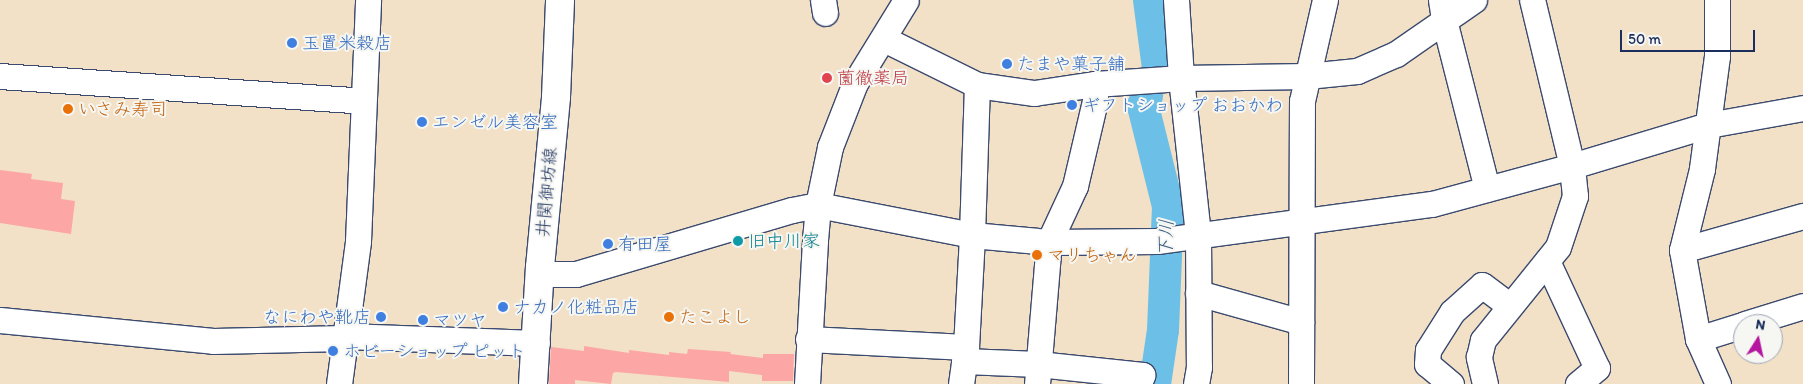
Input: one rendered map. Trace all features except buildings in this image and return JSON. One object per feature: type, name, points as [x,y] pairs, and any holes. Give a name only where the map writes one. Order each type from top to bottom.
[{"type":"main road","name":"井関御坊線","points":[[533,384],[540,274],[556,96],[560,0]]},
{"type":"street","points":[[340,384],[344,337],[358,241],[362,100],[368,0]]},
{"type":"street","points":[[807,384],[808,339],[818,205],[830,147],[855,83],[884,39],[906,0]]},
{"type":"street","points":[[1176,0],[1190,237],[1198,293],[1198,367],[1196,384]]},
{"type":"street","points":[[1301,384],[1302,102],[1325,0]]},
{"type":"street","points":[[884,39],[977,85],[1034,93],[1095,84],[1181,78],[1307,76],[1357,71],[1396,54],[1443,10],[1474,0]]},
{"type":"street","points":[[1461,384],[1484,379],[1479,357],[1483,340],[1558,247],[1575,196],[1572,166],[1532,0]]},
{"type":"street","points":[[1717,0],[1717,56],[1702,169],[1682,250],[1698,338],[1718,384]]},
{"type":"street","points":[[1443,10],[1487,189]]},
{"type":"street","points":[[0,76],[362,100]]},
{"type":"street","points":[[1038,374],[1049,242],[1075,186],[1095,100],[1095,84]]},
{"type":"street","points":[[964,364],[972,235],[977,85]]},
{"type":"street","points":[[540,274],[576,274],[792,210],[818,205],[972,235],[1049,242],[1158,241],[1190,237],[1302,220],[1432,204],[1572,166],[1708,125],[1803,108]]},
{"type":"street","points":[[1682,250],[1803,216]]},
{"type":"street","points":[[1547,261],[1597,368],[1578,384]]},
{"type":"street","points":[[1450,384],[1427,364],[1428,350],[1452,312],[1482,284],[1510,306]]},
{"type":"street","points":[[1198,293],[1301,322]]},
{"type":"street","points":[[1777,314],[1803,306]]},
{"type":"street","points":[[0,320],[212,341],[344,337],[537,343]]},
{"type":"street","points":[[1698,338],[1733,327]]},
{"type":"street","points":[[808,339],[1038,374],[1142,375],[1140,384]]},
{"type":"waterway","name":"下川","points":[[1149,0],[1158,68]]},
{"type":"waterway","name":"下川","points":[[1147,96],[1143,106],[1168,206],[1163,330],[1155,384]]},
{"type":"place","name":"玉置米穀店","points":[[292,43]]},
{"type":"place","name":"たまや菓子舗","points":[[1007,64]]},
{"type":"place","name":"薗徹薬局","points":[[827,78]]},
{"type":"place","name":"ギフトショップ おおかわ","points":[[1072,105]]},
{"type":"place","name":"いさみ寿司","points":[[68,109]]},
{"type":"place","name":"エンゼル美容室","points":[[422,122]]},
{"type":"place","name":"旧中川家","points":[[738,241]]},
{"type":"place","name":"有田屋","points":[[608,244]]},
{"type":"place","name":"マリちゃん","points":[[1037,255]]},
{"type":"place","name":"ナカノ化粧品店","points":[[503,307]]},
{"type":"place","name":"なにわや靴店","points":[[381,317]]},
{"type":"place","name":"たこよし","points":[[669,317]]},
{"type":"place","name":"マツヤ","points":[[423,320]]},
{"type":"place","name":"ホビーショップ ピット","points":[[333,351]]}]
